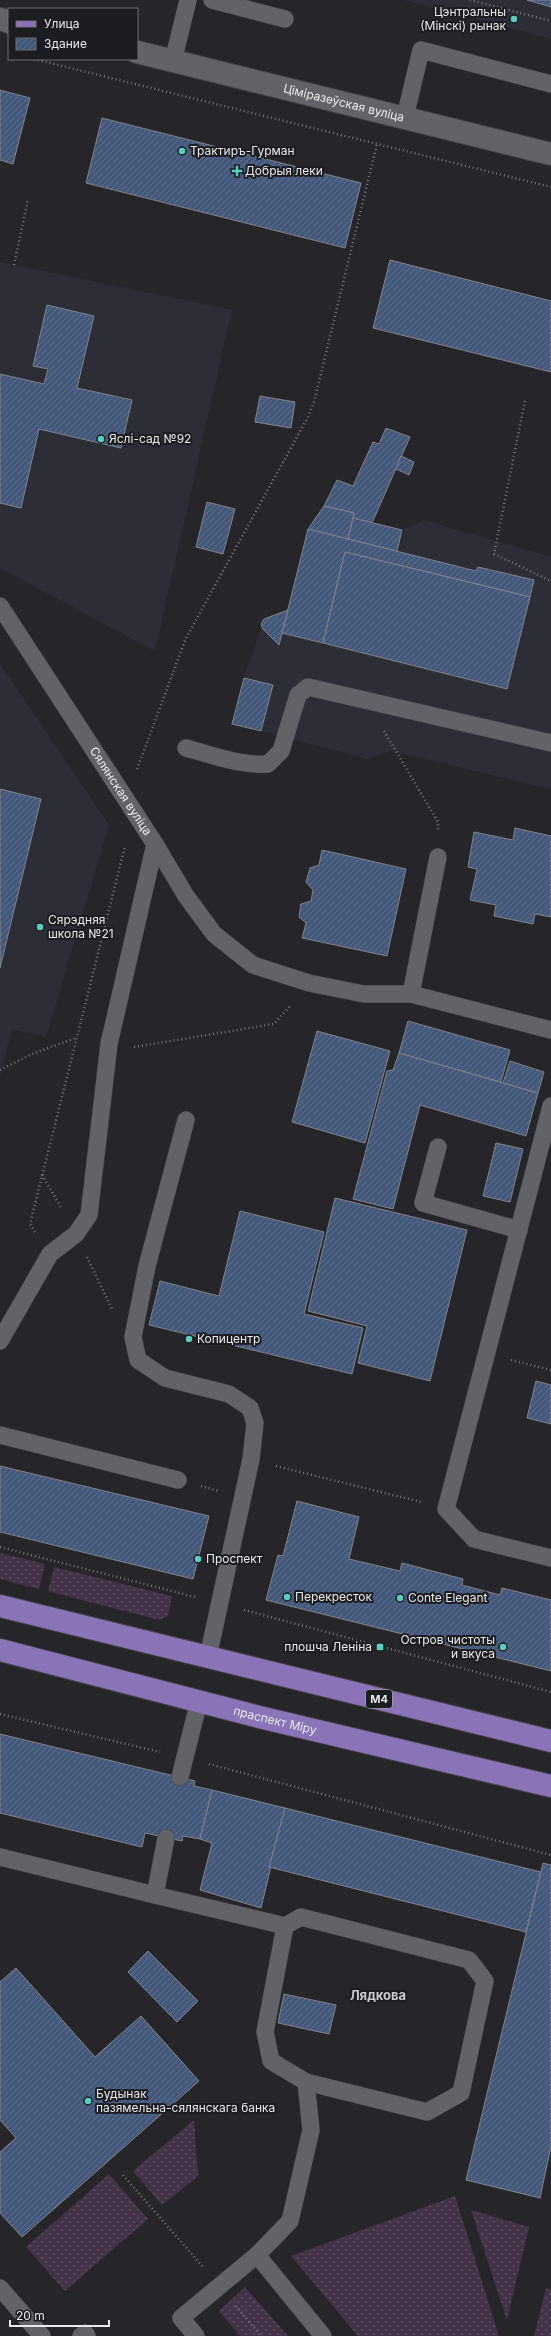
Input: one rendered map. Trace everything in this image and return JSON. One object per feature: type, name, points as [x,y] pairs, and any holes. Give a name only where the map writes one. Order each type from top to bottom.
[{"type":"main road","name":"Ціміразеўская вуліца","points":[[138,52],[551,154]]},
{"type":"main road","name":"М4","points":[[0,1606],[551,1741]]},
{"type":"main road","name":"праспект Міру","points":[[0,1650],[199,1702],[551,1786]]},
{"type":"lane","points":[[173,61],[188,0]]},
{"type":"lane","points":[[212,0],[285,19]]},
{"type":"lane","points":[[404,117],[421,50],[551,84]]},
{"type":"lane","name":"Сялянская вуліца","points":[[0,606],[134,814],[155,844],[186,896],[214,934],[253,965],[309,983]]},
{"type":"lane","points":[[186,748],[238,762],[255,765],[268,764],[281,750],[298,695],[308,688],[551,743]]},
{"type":"lane","points":[[0,1341],[50,1254],[76,1234],[89,1215],[109,1044],[155,844]]},
{"type":"lane","points":[[411,994],[438,857]]},
{"type":"lane","points":[[309,983],[364,994],[411,994],[551,1030]]},
{"type":"lane","points":[[551,1106],[446,1509],[474,1539],[551,1558]]},
{"type":"lane","points":[[186,1120],[147,1266],[133,1337],[138,1360],[165,1378],[229,1394],[250,1408],[255,1423],[251,1459],[208,1657]]},
{"type":"lane","points":[[438,1147],[423,1203],[519,1230]]},
{"type":"lane","points":[[0,1435],[178,1480]]},
{"type":"lane","points":[[180,1776],[199,1702]]},
{"type":"lane","points":[[155,1895],[166,1838]]},
{"type":"lane","points":[[0,1857],[285,1926],[301,1918],[469,1960],[485,1981],[460,2093],[427,2112],[306,2082],[271,2061],[265,2032],[285,1926]]},
{"type":"lane","points":[[196,2336],[181,2318],[257,2255],[290,2221],[311,2130],[306,2082]]},
{"type":"lane","points":[[257,2255],[323,2336]]},
{"type":"lane","points":[[0,2288],[42,2336]]},
{"type":"lane","points":[[81,2336],[84,2333],[87,2336]]},
{"type":"path","points":[[470,0],[551,21]]},
{"type":"path","points":[[38,60],[551,187]]},
{"type":"path","points":[[50,1254],[30,1224],[134,814],[132,784],[186,638],[308,417],[314,402],[377,144]]},
{"type":"path","points":[[14,264],[28,199]]},
{"type":"path","points":[[525,401],[494,554],[551,581]]},
{"type":"path","points":[[365,700],[438,822],[438,857]]},
{"type":"path","points":[[132,1047],[274,1024],[309,983]]},
{"type":"path","points":[[0,1070],[32,1054],[76,1038]]},
{"type":"path","points":[[42,1174],[76,1234],[114,1313]]},
{"type":"path","points":[[486,1353],[551,1370]]},
{"type":"path","points":[[251,1459],[446,1509]]},
{"type":"path","points":[[178,1480],[243,1497]]},
{"type":"path","points":[[0,1547],[551,1692]]},
{"type":"path","points":[[0,1714],[184,1758],[551,1855]]},
{"type":"path","points":[[123,2175],[261,2336]]},
{"type":"shaded area","name":"Цэнтральны (Мінскі) рынак","points":[[404,0],[551,0],[551,39]]},
{"type":"shaded area","name":"Яслі-сад №92","points":[[0,262],[232,310],[155,651],[0,568]]},
{"type":"shaded area","points":[[424,520],[551,557],[551,789],[390,751],[368,759],[261,731],[273,685],[244,678],[264,619],[288,610],[308,529],[396,551],[402,530]]},
{"type":"shaded area","name":"Сярэдняя школа №21","points":[[0,664],[109,825],[46,1037],[12,1029],[0,1076]]},
{"type":"shaded area","points":[[0,1553],[45,1564],[39,1589],[0,1579]]},
{"type":"shaded area","points":[[54,1567],[172,1596],[168,1616],[159,1620],[48,1591]]},
{"type":"shaded area","points":[[194,2120],[198,2176],[162,2205],[133,2171]]},
{"type":"shaded area","points":[[109,2174],[148,2219],[65,2291],[26,2247]]},
{"type":"shaded area","points":[[455,2196],[499,2336],[358,2336],[291,2256]]},
{"type":"shaded area","points":[[471,2210],[529,2227],[507,2320]]},
{"type":"shaded area","points":[[245,2287],[288,2336],[240,2336],[219,2311]]},
{"type":"shaded area","points":[[546,2288],[551,2289],[551,2336],[534,2336]]},
{"type":"building","points":[[527,0],[551,0],[551,7]]},
{"type":"building","points":[[0,90],[30,98],[13,164],[0,160]]},
{"type":"building","points":[[102,118],[361,183],[345,248],[86,183]]},
{"type":"building","points":[[390,260],[551,301],[551,372],[373,328]]},
{"type":"building","points":[[47,305],[94,316],[77,388],[132,400],[121,448],[39,429],[21,508],[0,503],[0,374],[44,384],[48,369],[33,366]]},
{"type":"building","points":[[260,396],[295,402],[291,428],[255,422]]},
{"type":"building","points":[[386,428],[410,437],[372,523],[353,518],[354,513],[324,506],[337,480],[353,486],[373,442],[379,444]]},
{"type":"building","points":[[401,456],[414,462],[409,475],[396,469]]},
{"type":"building","points":[[207,502],[235,509],[223,554],[196,547]]},
{"type":"building","points":[[324,506],[354,513],[348,539],[308,529]]},
{"type":"building","points":[[353,518],[402,530],[397,551],[348,539]]},
{"type":"building","points":[[308,529],[476,571],[478,567],[534,580],[530,597],[345,552],[323,643],[282,633]]},
{"type":"building","points":[[345,552],[530,597],[507,689],[323,643]]},
{"type":"building","points":[[288,610],[279,645],[263,629],[261,624],[264,619]]},
{"type":"building","points":[[244,678],[273,685],[261,731],[232,724]]},
{"type":"building","points":[[0,789],[41,799],[0,968]]},
{"type":"building","points":[[515,828],[551,836],[551,917],[535,914],[533,924],[494,916],[496,905],[470,900],[477,869],[468,867],[474,832],[513,840]]},
{"type":"building","points":[[322,850],[406,869],[387,956],[302,938],[306,923],[299,917],[301,904],[311,901],[313,890],[306,882],[310,868],[319,865]]},
{"type":"building","points":[[408,1021],[510,1050],[501,1082],[399,1053]]},
{"type":"building","points":[[317,1031],[390,1051],[365,1143],[292,1122]]},
{"type":"building","points":[[399,1053],[538,1093],[526,1136],[420,1105],[393,1209],[353,1199],[387,1071],[393,1070]]},
{"type":"building","points":[[510,1061],[544,1072],[538,1093],[503,1083]]},
{"type":"building","points":[[496,1143],[523,1149],[510,1202],[483,1196]]},
{"type":"building","points":[[335,1198],[467,1230],[430,1381],[358,1363],[367,1326],[308,1311]]},
{"type":"building","points":[[240,1211],[324,1232],[304,1314],[363,1328],[352,1374],[149,1325],[160,1281],[219,1296]]},
{"type":"building","points":[[536,1381],[551,1385],[551,1424],[527,1418]]},
{"type":"building","points":[[0,1466],[209,1516],[193,1579],[0,1532]]},
{"type":"building","points":[[297,1501],[359,1517],[349,1559],[400,1571],[402,1563],[463,1579],[462,1585],[500,1595],[502,1588],[551,1600],[551,1671],[266,1600],[278,1555],[283,1556]]},
{"type":"building","points":[[0,1734],[195,1781],[194,1786],[212,1790],[200,1839],[183,1836],[182,1841],[145,1833],[142,1847],[0,1813]]},
{"type":"building","points":[[212,1790],[285,1808],[261,1908],[200,1890],[212,1843],[200,1839]]},
{"type":"building","points":[[285,1808],[541,1872],[526,1932],[269,1867]]},
{"type":"building","points":[[543,1863],[551,1865],[551,2146],[540,2198],[466,2180]]},
{"type":"building","points":[[148,1951],[198,2001],[177,2022],[128,1972]]},
{"type":"building","name":"Будынак пазямельна-сялянскага банка","points":[[16,1968],[95,2057],[141,2016],[199,2081],[22,2237],[0,2213],[0,2152],[16,2138],[0,2120],[0,1982]]},
{"type":"building","points":[[284,1994],[336,2005],[329,2034],[278,2023]]},
{"type":"place","name":"Цэнтральны (Мінскі) рынак","points":[[514,19]]},
{"type":"place","name":"Трактиръ-Гурман","points":[[182,151]]},
{"type":"place","name":"Добрыя леки","points":[[237,171]]},
{"type":"place","name":"Яслі-сад №92","points":[[101,439]]},
{"type":"place","name":"Сярэдняя школа №21","points":[[40,927]]},
{"type":"place","name":"Копицентр","points":[[189,1339]]},
{"type":"place","name":"Проспект","points":[[198,1559]]},
{"type":"place","name":"Перекресток","points":[[287,1597]]},
{"type":"place","name":"Conte Elegant","points":[[400,1598]]},
{"type":"place","name":"плошча Леніна","points":[[380,1647]]},
{"type":"place","name":"Остров чистоты и вкуса","points":[[503,1647]]},
{"type":"place","name":"Будынак пазямельна-сялянскага банка","points":[[88,2101]]},
{"type":"district","name":"Лядкова","points":[[378,1995]]}]
